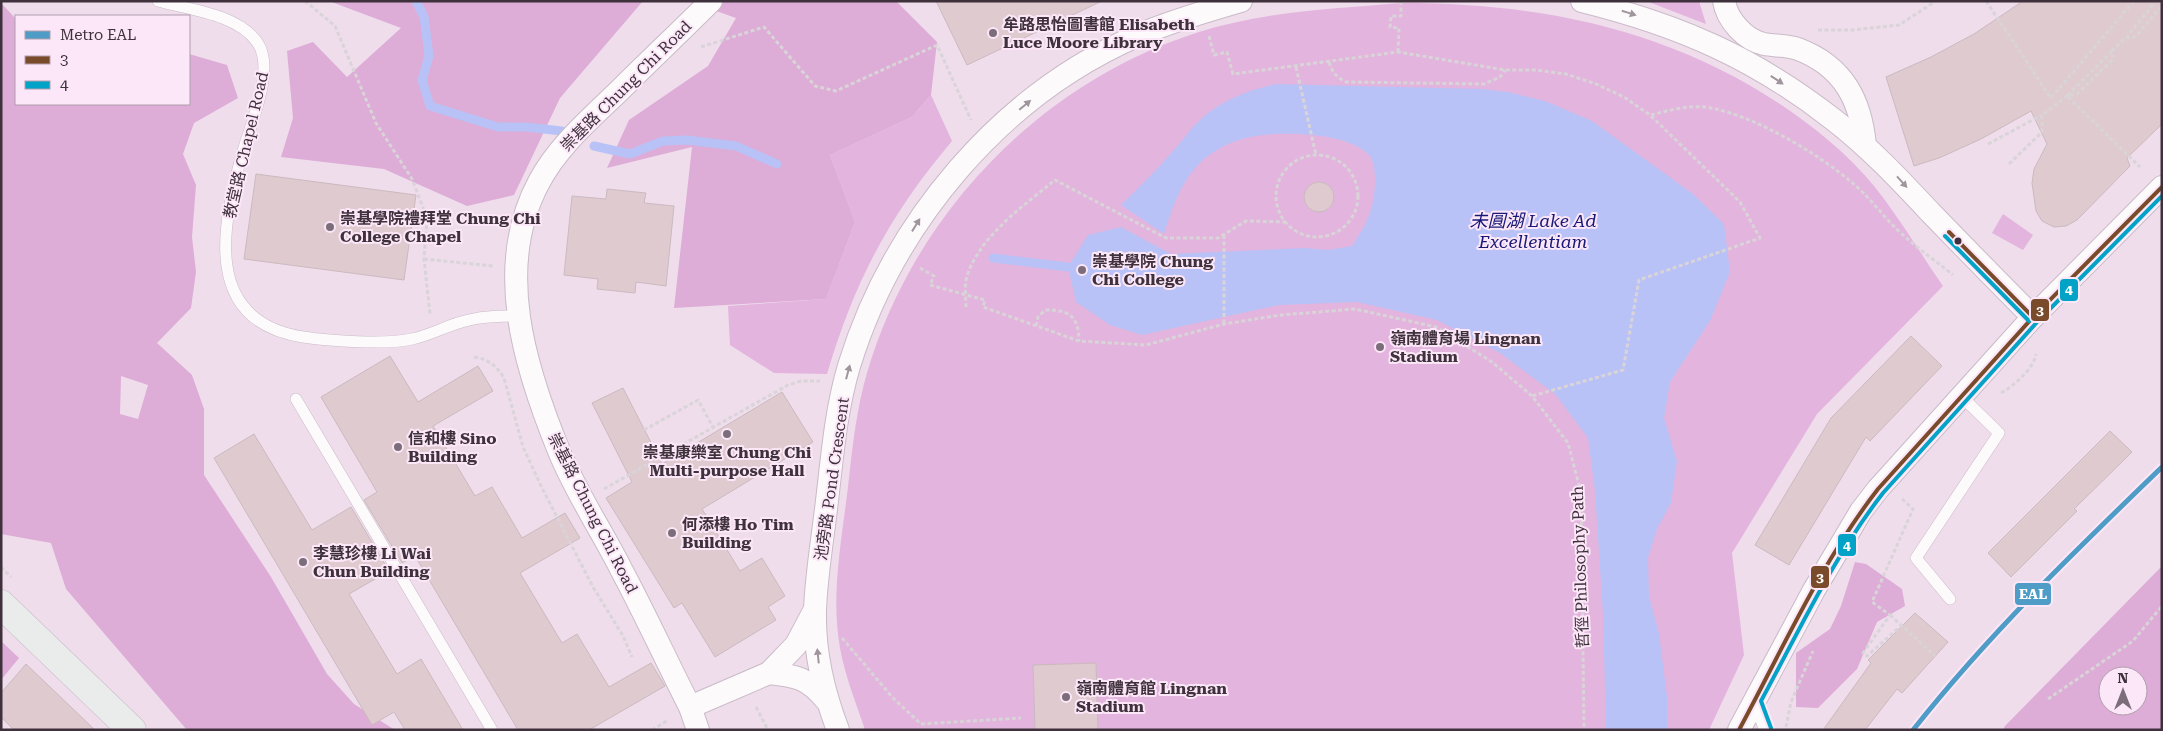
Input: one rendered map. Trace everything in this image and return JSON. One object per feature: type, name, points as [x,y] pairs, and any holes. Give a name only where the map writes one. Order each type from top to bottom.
[{"type":"main road","points":[[1,604],[132,730]]},
{"type":"street","name":"崇基路 Chung Chi Road","points":[[698,730],[690,707],[560,452],[537,392],[518,316],[516,289],[519,245],[523,225],[539,183],[568,142],[586,122],[711,1]]},
{"type":"street","name":"池旁路 Pond Crescent","points":[[838,730],[826,700],[818,654],[815,610],[836,422],[849,367],[872,305],[892,263],[922,215],[957,170],[996,130],[1040,93],[1087,62],[1137,36],[1190,15],[1241,1]]},
{"type":"street","points":[[1582,1],[1662,24],[1735,56],[1803,97],[1865,146],[1895,174],[2033,318]]},
{"type":"street","points":[[1724,1],[1732,21],[1746,36],[1765,44],[1798,49],[1819,60],[1836,73],[1851,92],[1861,113],[1865,146]]},
{"type":"street","points":[[1739,730],[1814,590],[1861,512],[1896,467],[2033,318],[2162,187]]},
{"type":"street","points":[[690,707],[769,673],[796,644],[815,610]]},
{"type":"street","points":[[769,673],[791,675],[804,679],[815,687],[826,700]]},
{"type":"lane","name":"教堂路 Chapel Road","points":[[158,1],[234,22],[252,35],[262,54],[264,66],[261,89],[234,184],[226,243],[226,268],[230,285],[235,297],[247,312],[273,329],[304,337],[391,342],[432,334],[467,320],[487,316],[518,316]]},
{"type":"lane","points":[[1950,599],[1916,558],[2000,433],[1961,396]]},
{"type":"lane","points":[[296,399],[492,730]]},
{"type":"lane","points":[[1754,701],[1765,730]]},
{"type":"path","points":[[305,1],[335,26],[376,124],[412,179],[428,218],[424,259],[432,334]]},
{"type":"path","points":[[1398,52],[1399,28],[1390,27],[1391,16],[1401,16],[1402,1]]},
{"type":"path","points":[[1813,30],[1852,30],[1899,25],[1936,1]]},
{"type":"path","points":[[1986,1],[2051,98],[2134,1]]},
{"type":"path","points":[[1988,144],[2042,115],[2067,96],[2125,38],[2156,1]]},
{"type":"path","points":[[2125,38],[2135,37],[2162,6]]},
{"type":"path","points":[[658,52],[667,59],[764,27],[815,86],[836,91],[937,45],[975,128]]},
{"type":"path","points":[[1208,32],[1214,55],[1227,52],[1233,74],[1398,52],[1505,70],[1536,70],[1574,77],[1596,84],[1624,97],[1650,115],[1740,202],[1760,238],[1639,280],[1623,370],[1532,396]]},
{"type":"path","points":[[2067,96],[2077,94],[2113,59],[2112,51]]},
{"type":"path","points":[[1329,62],[1332,71],[1338,78],[1346,82],[1484,84],[1500,77],[1505,70]]},
{"type":"path","points":[[1296,67],[1316,155]]},
{"type":"path","points":[[2067,96],[2140,167]]},
{"type":"path","points":[[1650,115],[1680,108],[1710,108],[1739,116],[1800,146],[1829,164],[1855,185],[1880,208],[1902,234],[1958,279]]},
{"type":"path","points":[[2009,164],[2042,132],[2042,115]]},
{"type":"path","points":[[1316,155],[1338,161],[1349,170],[1356,182],[1358,196],[1356,210],[1348,222],[1338,231],[1324,236],[1310,236],[1297,231],[1286,222],[1280,213],[1277,202],[1279,182],[1291,164],[1301,158],[1316,155]]},
{"type":"path","points":[[966,307],[966,278],[977,255],[1007,218],[1054,180],[1166,238],[1218,238],[1246,221],[1286,222]]},
{"type":"path","points":[[1224,234],[1224,324]]},
{"type":"path","points":[[424,259],[493,266]]},
{"type":"path","points":[[915,265],[934,276],[930,285],[966,296]]},
{"type":"path","name":"哲徑 Philosophy Path","points":[[966,296],[985,300],[983,307],[1079,342],[1146,345],[1224,324],[1281,315],[1355,309],[1436,327],[1492,362],[1532,396],[1568,443],[1581,492],[1584,730]]},
{"type":"path","points":[[1036,326],[1038,318],[1045,310],[1060,309],[1072,316],[1079,327],[1079,342]]},
{"type":"path","points":[[596,494],[788,385],[801,381],[828,382]]},
{"type":"path","points":[[644,430],[698,400],[713,427]]},
{"type":"path","points":[[1896,506],[1907,492]]},
{"type":"path","points":[[1901,499],[1913,509],[1872,602],[1902,625],[1936,656]]},
{"type":"path","points":[[1,567],[14,579]]},
{"type":"path","points":[[2048,698],[2133,641],[2162,606]]},
{"type":"path","points":[[1890,615],[1863,653],[1867,656],[1902,625]]},
{"type":"path","points":[[837,632],[893,698],[921,724],[1021,718]]},
{"type":"path","points":[[1786,730],[1791,702],[1816,644]]},
{"type":"path","points":[[752,700],[768,730]]},
{"type":"shaded area","points":[[329,1],[643,1],[560,98],[514,195],[467,206],[384,169],[281,157],[293,118],[287,51],[313,42],[347,77],[401,28]]},
{"type":"shaded area","points":[[688,1],[896,1],[937,42],[931,95],[912,117],[830,155],[855,222],[826,299],[674,308],[692,147],[607,168],[629,120],[708,66],[736,18]]},
{"type":"shaded area","points":[[1646,1],[1699,1],[1706,24]]},
{"type":"shaded area","points":[[1,3],[15,18],[15,105],[190,105],[190,54],[227,65],[238,98],[194,123],[183,154],[196,185],[192,237],[196,272],[191,308],[157,343],[192,375],[204,409],[204,475],[271,577],[327,674],[354,704],[395,730],[187,730],[66,589],[51,543],[1,534]],"holes":[[[121,376],[148,385],[138,419],[120,414]]]},
{"type":"shaded area","name":"嶺南體育場 Lingnan Stadium","points":[[1402,3],[1453,4],[1502,8],[1551,15],[1599,25],[1646,39],[1692,56],[1736,78],[1780,104],[1805,122],[1830,142],[1864,174],[1901,223],[1943,286],[1817,414],[1732,553],[1744,655],[1709,730],[865,730],[842,658],[836,606],[838,563],[856,425],[867,373],[888,315],[916,260],[950,209],[990,162],[1035,121],[1085,85],[1139,55],[1196,33],[1247,20],[1324,9]]},
{"type":"shaded area","points":[[931,95],[952,141],[910,196],[876,250],[849,308],[827,374],[774,373],[730,345],[728,306],[826,299],[855,222],[830,155],[912,117]]},
{"type":"shaded area","points":[[2003,214],[2033,235],[2023,250],[1992,233]]},
{"type":"shaded area","points":[[1855,562],[1866,564],[1902,589],[1905,606],[1877,622],[1857,669],[1818,708],[1796,707],[1796,653],[1830,629],[1841,606]]},
{"type":"shaded area","points":[[2162,566],[2162,730],[2003,730],[2005,726]]},
{"type":"shaded area","points":[[1,641],[19,658],[1,680]]},
{"type":"water","name":"未圓湖 Lake Ad Excellentiam","points":[[1276,84],[1482,89],[1508,92],[1545,101],[1592,121],[1693,194],[1724,224],[1730,272],[1710,321],[1670,382],[1664,418],[1677,461],[1671,503],[1657,529],[1648,558],[1649,596],[1659,634],[1667,696],[1667,730],[1606,730],[1603,615],[1595,491],[1588,438],[1555,394],[1500,353],[1437,320],[1357,302],[1279,305],[1142,335],[1110,325],[1076,302],[1068,267],[1088,235],[1121,227],[1171,254],[1304,248],[1328,250],[1352,246],[1364,226],[1372,206],[1375,182],[1374,166],[1368,154],[1357,146],[1326,137],[1307,134],[1271,134],[1255,136],[1226,145],[1202,161],[1188,177],[1174,204],[1164,234],[1121,205],[1160,166],[1201,119],[1230,99],[1252,90]]},
{"type":"building","name":"牟路思怡圖書館 Elisabeth Luce Moore Library","points":[[936,1],[1102,1],[967,65]]},
{"type":"building","points":[[2023,1],[2162,1],[2162,124],[2127,158],[2130,166],[2077,220],[2066,226],[2054,227],[2042,221],[2036,211],[2032,183],[2034,169],[2047,144],[2031,111],[1981,139],[1939,158],[1914,166],[1886,77],[1931,57],[1974,34]]},
{"type":"building","name":"崇基學院禮拜堂 Chung Chi College Chapel","points":[[256,174],[416,195],[404,280],[244,259]]},
{"type":"building","points":[[1319,182],[1330,186],[1334,197],[1330,208],[1319,212],[1308,208],[1304,197],[1308,186]]},
{"type":"building","points":[[607,189],[646,193],[644,203],[674,206],[666,286],[636,282],[635,293],[597,289],[598,279],[564,275],[572,196],[606,199]]},
{"type":"building","points":[[1911,336],[1942,366],[1870,441],[1866,437],[1789,565],[1755,545],[1831,418]]},
{"type":"building","points":[[390,356],[418,402],[478,366],[493,391],[433,426],[475,496],[492,487],[522,538],[565,513],[580,538],[520,573],[562,643],[577,634],[609,687],[651,663],[665,686],[589,730],[518,730],[415,556],[402,563],[364,500],[377,492],[321,397]]},
{"type":"building","name":"何添樓 Ho Tim Building","points":[[623,388],[662,464],[782,392],[813,442],[702,509],[740,571],[762,558],[785,596],[768,607],[776,620],[715,657],[682,603],[674,608],[606,498],[632,482],[592,403]]},
{"type":"building","points":[[2110,431],[2132,452],[2074,509],[2077,511],[2011,577],[1988,553]]},
{"type":"building","name":"李慧珍樓 Li Wai Chun Building","points":[[254,434],[312,530],[351,507],[389,571],[349,594],[397,674],[421,659],[463,730],[405,730],[394,712],[372,725],[214,458]]},
{"type":"building","points":[[1915,613],[1948,642],[1902,693],[1897,689],[1865,730],[1823,730],[1871,663],[1868,660]]},
{"type":"building","name":"嶺南體育館 Lingnan Stadium","points":[[1096,663],[1098,730],[1035,730],[1033,665]]},
{"type":"building","points":[[26,664],[95,730],[14,730],[1,717],[1,693]]},
{"type":"waterway","points":[[416,1],[424,17],[429,56],[422,80],[430,106],[498,127],[526,127],[562,131]]},
{"type":"waterway","points":[[594,146],[630,154],[663,141],[687,140],[736,146],[777,164]]},
{"type":"waterway","points":[[993,258],[1068,267]]},
{"type":"metro line","name":"EAL","points":[[1913,730],[1971,661],[2033,594],[2162,467]]},
{"type":"transit line","name":"3","points":[[1739,730],[1821,576],[1878,489],[2033,317],[2162,187]]},
{"type":"transit line","name":"4","points":[[1771,728],[1761,701],[1803,621],[1865,517],[1883,493],[2038,321],[2162,196]]},
{"type":"transit line","name":"3","points":[[1949,232],[2033,317]]},
{"type":"transit line","name":"4","points":[[1945,236],[2029,321]]},
{"type":"place","name":"牟路思怡圖書館 Elisabeth Luce Moore Library","points":[[993,33]]},
{"type":"place","name":"崇基學院禮拜堂 Chung Chi College Chapel","points":[[330,227]]},
{"type":"place","name":"崇基學院 Chung Chi College","points":[[1082,270]]},
{"type":"place","name":"嶺南體育場 Lingnan Stadium","points":[[1380,347]]},
{"type":"place","name":"崇基康樂室 Chung Chi Multi-purpose Hall","points":[[727,434]]},
{"type":"place","name":"信和樓 Sino Building","points":[[398,447]]},
{"type":"place","name":"何添樓 Ho Tim Building","points":[[672,533]]},
{"type":"place","name":"李慧珍樓 Li Wai Chun Building","points":[[303,562]]},
{"type":"place","name":"嶺南體育館 Lingnan Stadium","points":[[1066,697]]}]
